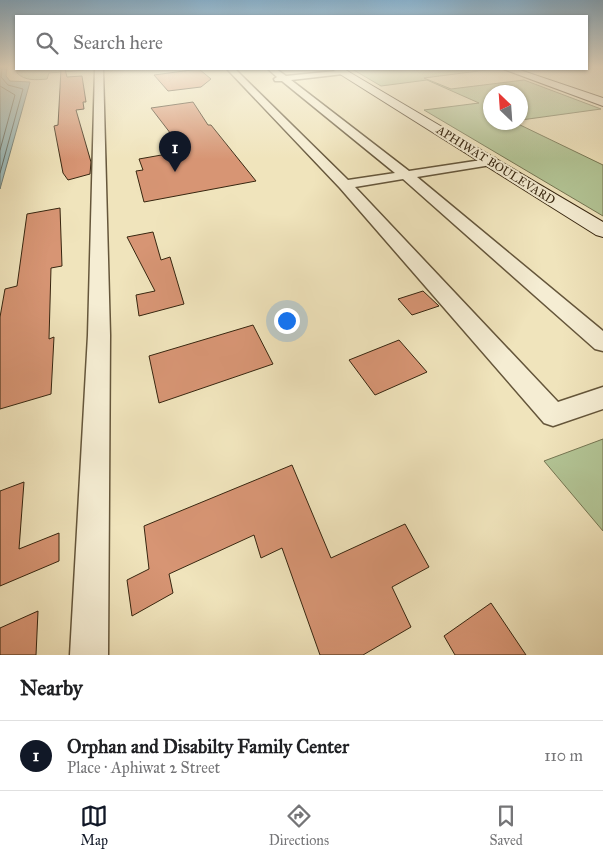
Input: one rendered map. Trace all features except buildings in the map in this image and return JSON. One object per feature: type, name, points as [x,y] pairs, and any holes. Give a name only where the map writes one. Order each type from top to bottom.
[{"type":"street","points":[[88,655],[99,335],[99,98]]},
{"type":"street","points":[[264,98],[553,415],[603,398]]},
{"type":"street","points":[[309,98],[406,175],[603,343]]},
{"type":"street","name":"APHIWAT BOULEVARD","points":[[386,98],[603,231]]},
{"type":"street","points":[[590,98],[603,102]]},
{"type":"street","points":[[345,185],[491,161]]},
{"type":"green space","points":[[467,98],[483,98],[483,130],[528,129],[603,165],[603,216],[424,110],[479,103]]},
{"type":"green space","points":[[528,98],[571,98],[601,109],[528,119]]},
{"type":"green space","points":[[603,439],[603,531],[544,461]]},
{"type":"water","points":[[0,98],[26,98],[0,189]]},
{"type":"place","name":"Orphan and Disabilty Family Center","points":[[175,172]]}]
